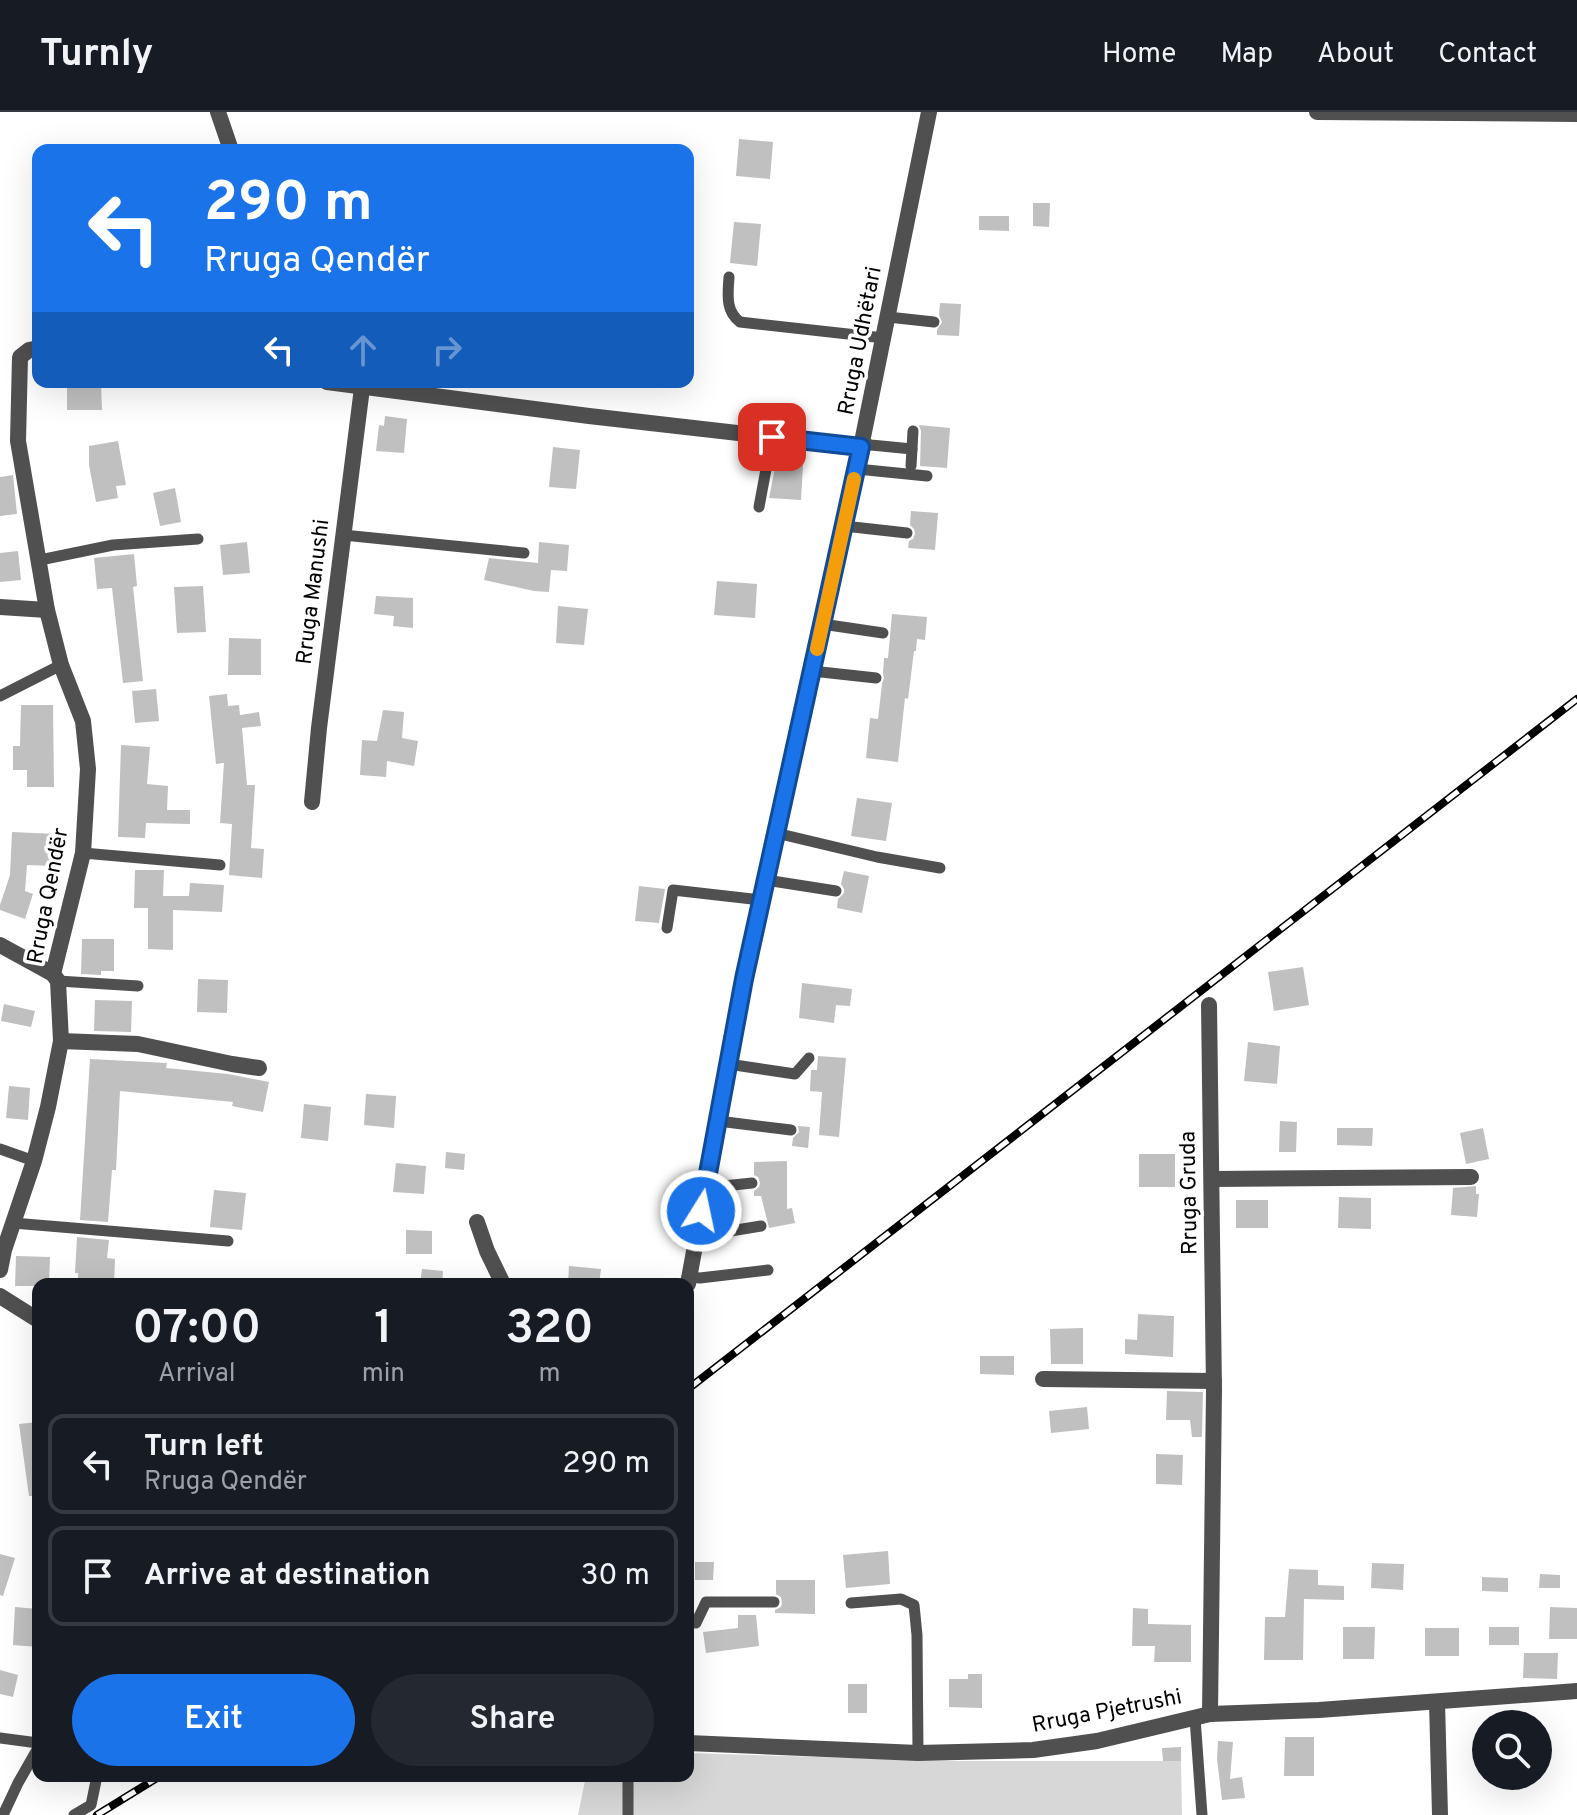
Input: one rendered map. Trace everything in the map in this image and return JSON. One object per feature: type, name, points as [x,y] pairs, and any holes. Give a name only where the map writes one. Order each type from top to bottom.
[{"type":"street","points":[[218,112],[229,144]]},
{"type":"street","name":"Rruga Udhëtari","points":[[688,1278],[744,979],[857,469],[929,112]]},
{"type":"street","points":[[1317,112],[1577,114]]},
{"type":"street","name":"Rruga Qendër","points":[[0,1270],[2,1250],[34,1161],[61,1041],[56,978],[83,853],[88,769],[83,721],[61,665],[47,610],[18,441],[20,357],[32,349]]},
{"type":"street","points":[[362,388],[862,445]]},
{"type":"street","name":"Rruga Manushi","points":[[312,802],[362,388]]},
{"type":"street","points":[[0,607],[47,610]]},
{"type":"street","points":[[0,945],[56,978]]},
{"type":"street","name":"Rruga Gruda","points":[[1203,1716],[1214,1381],[1209,1005]]},
{"type":"street","points":[[61,1041],[138,1044],[259,1068]]},
{"type":"street","points":[[1212,1179],[1471,1177]]},
{"type":"street","points":[[477,1222],[500,1278]]},
{"type":"street","points":[[0,1296],[32,1316]]},
{"type":"street","points":[[1043,1379],[1214,1381]]},
{"type":"street","name":"Rruga Pjetrushi","points":[[694,1743],[918,1753],[1046,1749],[1097,1741],[1203,1716],[1577,1691]]},
{"type":"street","points":[[1437,1702],[1440,1815]]},
{"type":"lane","points":[[729,277],[729,307],[732,317],[740,322],[884,338]]},
{"type":"lane","points":[[888,317],[934,322]]},
{"type":"lane","points":[[911,466],[913,431]]},
{"type":"lane","points":[[759,507],[772,437]]},
{"type":"lane","points":[[862,445],[912,449]]},
{"type":"lane","points":[[857,469],[927,476]]},
{"type":"lane","points":[[844,526],[907,533]]},
{"type":"lane","points":[[343,535],[524,553]]},
{"type":"lane","points":[[40,560],[113,545],[198,539]]},
{"type":"lane","points":[[822,624],[883,633]]},
{"type":"lane","points":[[0,696],[61,665]]},
{"type":"lane","points":[[812,671],[876,678]]},
{"type":"lane","points":[[776,833],[940,868]]},
{"type":"lane","points":[[83,853],[220,865]]},
{"type":"lane","points":[[766,880],[836,891]]},
{"type":"lane","points":[[667,928],[673,890],[761,900]]},
{"type":"lane","points":[[56,978],[138,986]]},
{"type":"lane","points":[[728,1064],[795,1074],[809,1058]]},
{"type":"lane","points":[[718,1121],[791,1130]]},
{"type":"lane","points":[[0,1149],[34,1161]]},
{"type":"lane","points":[[705,1188],[752,1183]]},
{"type":"lane","points":[[13,1223],[228,1241]]},
{"type":"lane","points":[[697,1234],[761,1226]]},
{"type":"lane","points":[[694,1279],[768,1270]]},
{"type":"lane","points":[[851,1603],[901,1599],[914,1605],[918,1753]]},
{"type":"lane","points":[[694,1623],[706,1602],[774,1602]]},
{"type":"lane","points":[[1202,1815],[1203,1716]]},
{"type":"lane","points":[[0,1738],[32,1745]]},
{"type":"lane","points":[[3,1815],[32,1757]]},
{"type":"lane","points":[[74,1815],[91,1805],[96,1782]]},
{"type":"lane","points":[[628,1782],[628,1815]]},
{"type":"shaded area","points":[[694,1753],[952,1761],[1181,1761],[1182,1815],[578,1815],[585,1782],[694,1782]]},
{"type":"building","points":[[739,139],[773,142],[770,179],[736,176]]},
{"type":"building","points":[[1033,203],[1050,203],[1049,227],[1033,226]]},
{"type":"building","points":[[979,216],[1009,216],[1009,231],[979,230]]},
{"type":"building","points":[[734,222],[761,224],[757,266],[730,263]]},
{"type":"building","points":[[940,303],[961,304],[959,336],[937,335],[942,322]]},
{"type":"building","points":[[67,388],[101,388],[102,410],[67,410]]},
{"type":"building","points":[[385,416],[407,419],[404,453],[376,451],[379,425],[384,426]]},
{"type":"building","points":[[919,425],[950,428],[947,468],[920,466]]},
{"type":"building","points":[[118,441],[126,485],[116,486],[118,498],[96,502],[89,446]]},
{"type":"building","points":[[553,447],[580,450],[576,489],[549,487]]},
{"type":"building","points":[[776,463],[803,465],[801,500],[769,498]]},
{"type":"building","points":[[13,475],[17,514],[0,516],[0,477]]},
{"type":"building","points":[[175,488],[181,522],[160,526],[153,493]]},
{"type":"building","points":[[911,511],[938,513],[935,550],[908,548],[915,533],[910,525]]},
{"type":"building","points":[[247,542],[250,573],[223,575],[220,545]]},
{"type":"building","points":[[539,542],[569,545],[567,571],[551,570],[549,592],[484,580],[489,558],[538,563]]},
{"type":"building","points":[[18,551],[21,580],[0,582],[0,553]]},
{"type":"building","points":[[134,554],[137,586],[133,587],[143,681],[123,683],[112,588],[97,589],[94,558]]},
{"type":"building","points":[[717,581],[757,584],[755,618],[714,615]]},
{"type":"building","points":[[203,586],[206,632],[177,633],[174,587]]},
{"type":"building","points":[[376,596],[413,598],[413,628],[393,626],[394,616],[374,614]]},
{"type":"building","points":[[558,606],[588,609],[584,645],[556,643]]},
{"type":"building","points":[[892,614],[927,617],[925,640],[917,639],[914,651],[898,762],[866,758],[870,718],[878,719]]},
{"type":"building","points":[[229,638],[261,639],[261,675],[228,675]]},
{"type":"building","points":[[156,689],[159,721],[135,723],[132,691]]},
{"type":"building","points":[[227,694],[228,706],[239,705],[240,715],[259,712],[261,726],[242,728],[247,785],[255,785],[251,848],[264,849],[262,878],[229,875],[232,824],[220,823],[224,763],[216,764],[209,696]]},
{"type":"building","points":[[21,705],[53,705],[54,787],[27,787],[27,770],[13,770],[13,746],[20,746]]},
{"type":"building","points":[[383,710],[404,712],[402,738],[418,741],[414,766],[387,761],[386,777],[360,775],[362,740],[377,741]]},
{"type":"building","points":[[121,745],[150,747],[147,784],[168,786],[167,810],[190,810],[190,824],[146,823],[145,838],[118,837]]},
{"type":"building","points":[[857,798],[892,803],[886,841],[851,836]]},
{"type":"building","points":[[12,832],[56,834],[55,866],[27,865],[25,891],[33,894],[25,919],[0,910],[10,875]]},
{"type":"building","points":[[135,870],[164,870],[163,896],[189,896],[190,883],[224,885],[222,912],[173,910],[173,950],[148,949],[148,908],[134,908]]},
{"type":"building","points":[[844,871],[869,876],[862,913],[837,908],[838,899],[844,893],[841,884]]},
{"type":"building","points":[[639,886],[665,889],[659,923],[635,921]]},
{"type":"building","points":[[82,939],[114,939],[114,971],[101,971],[101,975],[81,974]]},
{"type":"building","points":[[1303,967],[1309,1005],[1274,1011],[1268,972]]},
{"type":"building","points":[[198,979],[228,980],[227,1013],[197,1012]]},
{"type":"building","points":[[802,983],[852,989],[850,1006],[836,1005],[834,1023],[799,1018]]},
{"type":"building","points":[[95,1000],[132,1001],[131,1032],[94,1031]]},
{"type":"building","points":[[4,1004],[35,1011],[31,1027],[1,1021]]},
{"type":"building","points":[[1248,1042],[1280,1046],[1277,1084],[1244,1081]]},
{"type":"building","points":[[818,1056],[846,1058],[839,1137],[819,1135],[822,1092],[810,1091],[811,1070],[817,1070]]},
{"type":"building","points":[[90,1059],[167,1063],[166,1068],[228,1074],[269,1082],[263,1112],[232,1106],[233,1102],[120,1091],[116,1170],[112,1170],[108,1222],[80,1220]]},
{"type":"building","points":[[9,1086],[30,1088],[28,1120],[6,1118]]},
{"type":"building","points":[[366,1094],[396,1096],[394,1128],[364,1125]]},
{"type":"building","points":[[304,1104],[331,1107],[328,1141],[301,1138]]},
{"type":"building","points":[[1280,1121],[1297,1122],[1296,1152],[1279,1152]]},
{"type":"building","points":[[798,1126],[810,1127],[808,1148],[792,1146],[793,1138],[799,1132]]},
{"type":"building","points":[[1337,1128],[1373,1128],[1372,1146],[1337,1145]]},
{"type":"building","points":[[1483,1128],[1489,1159],[1466,1164],[1460,1133]]},
{"type":"building","points":[[446,1152],[465,1154],[464,1170],[445,1168]]},
{"type":"building","points":[[1139,1154],[1175,1154],[1175,1187],[1139,1187]]},
{"type":"building","points":[[787,1161],[787,1209],[792,1208],[795,1223],[769,1228],[761,1196],[754,1196],[760,1183],[754,1175],[754,1162]]},
{"type":"building","points":[[396,1163],[426,1166],[424,1194],[393,1192]]},
{"type":"building","points":[[1476,1186],[1476,1194],[1479,1194],[1477,1217],[1451,1215],[1453,1188]]},
{"type":"building","points":[[214,1190],[246,1193],[242,1230],[210,1227]]},
{"type":"building","points":[[1339,1197],[1371,1198],[1371,1229],[1338,1228]]},
{"type":"building","points":[[1236,1200],[1268,1200],[1268,1228],[1236,1228]]},
{"type":"building","points":[[406,1230],[432,1231],[432,1254],[406,1254]]},
{"type":"building","points":[[77,1237],[109,1240],[107,1258],[115,1259],[114,1278],[78,1278],[78,1273],[75,1273]]},
{"type":"building","points":[[16,1256],[50,1257],[49,1278],[32,1278],[32,1286],[15,1286]]},
{"type":"building","points":[[569,1266],[601,1269],[600,1278],[568,1278]]},
{"type":"building","points":[[422,1269],[443,1271],[442,1278],[421,1278]]},
{"type":"building","points":[[1138,1314],[1174,1316],[1173,1357],[1125,1354],[1125,1339],[1137,1340]]},
{"type":"building","points":[[1083,1328],[1083,1364],[1051,1364],[1050,1329]]},
{"type":"building","points":[[980,1356],[1014,1356],[1014,1375],[980,1374]]},
{"type":"building","points":[[1167,1391],[1203,1392],[1202,1437],[1192,1437],[1190,1420],[1166,1420]]},
{"type":"building","points":[[1087,1407],[1089,1429],[1051,1433],[1049,1411]]},
{"type":"building","points":[[32,1423],[32,1496],[29,1496],[19,1424]]},
{"type":"building","points":[[1156,1454],[1183,1455],[1182,1485],[1156,1484]]},
{"type":"building","points":[[888,1551],[890,1584],[846,1588],[843,1555]]},
{"type":"building","points":[[0,1554],[15,1558],[3,1596],[0,1595]]},
{"type":"building","points":[[695,1562],[714,1562],[713,1580],[695,1580]]},
{"type":"building","points":[[1372,1563],[1404,1564],[1403,1590],[1371,1588]]},
{"type":"building","points":[[1289,1569],[1318,1570],[1318,1585],[1344,1586],[1344,1600],[1304,1599],[1303,1660],[1264,1660],[1265,1617],[1285,1617]]},
{"type":"building","points":[[1540,1574],[1560,1575],[1560,1588],[1539,1588]]},
{"type":"building","points":[[1482,1577],[1508,1578],[1508,1592],[1482,1591]]},
{"type":"building","points":[[776,1580],[815,1580],[815,1614],[775,1613],[782,1603],[781,1597],[776,1594]]},
{"type":"building","points":[[15,1607],[32,1608],[32,1647],[13,1645]]},
{"type":"building","points":[[1550,1607],[1577,1608],[1577,1639],[1549,1639]]},
{"type":"building","points":[[1133,1608],[1148,1609],[1148,1624],[1191,1625],[1191,1662],[1154,1662],[1155,1646],[1132,1646]]},
{"type":"building","points":[[738,1615],[756,1615],[759,1646],[706,1653],[703,1632],[738,1628]]},
{"type":"building","points":[[1343,1627],[1375,1627],[1374,1659],[1343,1659]]},
{"type":"building","points":[[1489,1627],[1519,1627],[1519,1645],[1489,1645]]},
{"type":"building","points":[[1425,1628],[1459,1628],[1459,1656],[1425,1656]]},
{"type":"building","points":[[1524,1653],[1558,1653],[1557,1679],[1523,1678]]},
{"type":"building","points":[[0,1670],[18,1675],[13,1697],[0,1694]]},
{"type":"building","points":[[968,1674],[982,1674],[982,1708],[949,1707],[949,1679],[968,1679]]},
{"type":"building","points":[[848,1684],[867,1684],[867,1713],[848,1713]]},
{"type":"building","points":[[1285,1737],[1314,1737],[1314,1776],[1284,1776]]},
{"type":"building","points":[[1218,1741],[1233,1742],[1230,1779],[1242,1777],[1245,1798],[1222,1800]]},
{"type":"building","points":[[1181,1747],[1181,1761],[1163,1761],[1162,1748]]},
{"type":"railway","points":[[694,1384],[1577,699]]},
{"type":"railway","points":[[97,1815],[150,1782]]},
{"type":"slow traffic","points":[[817,649],[854,479]]},
{"type":"route","points":[[701,1211],[744,979],[861,447],[772,437]]}]
